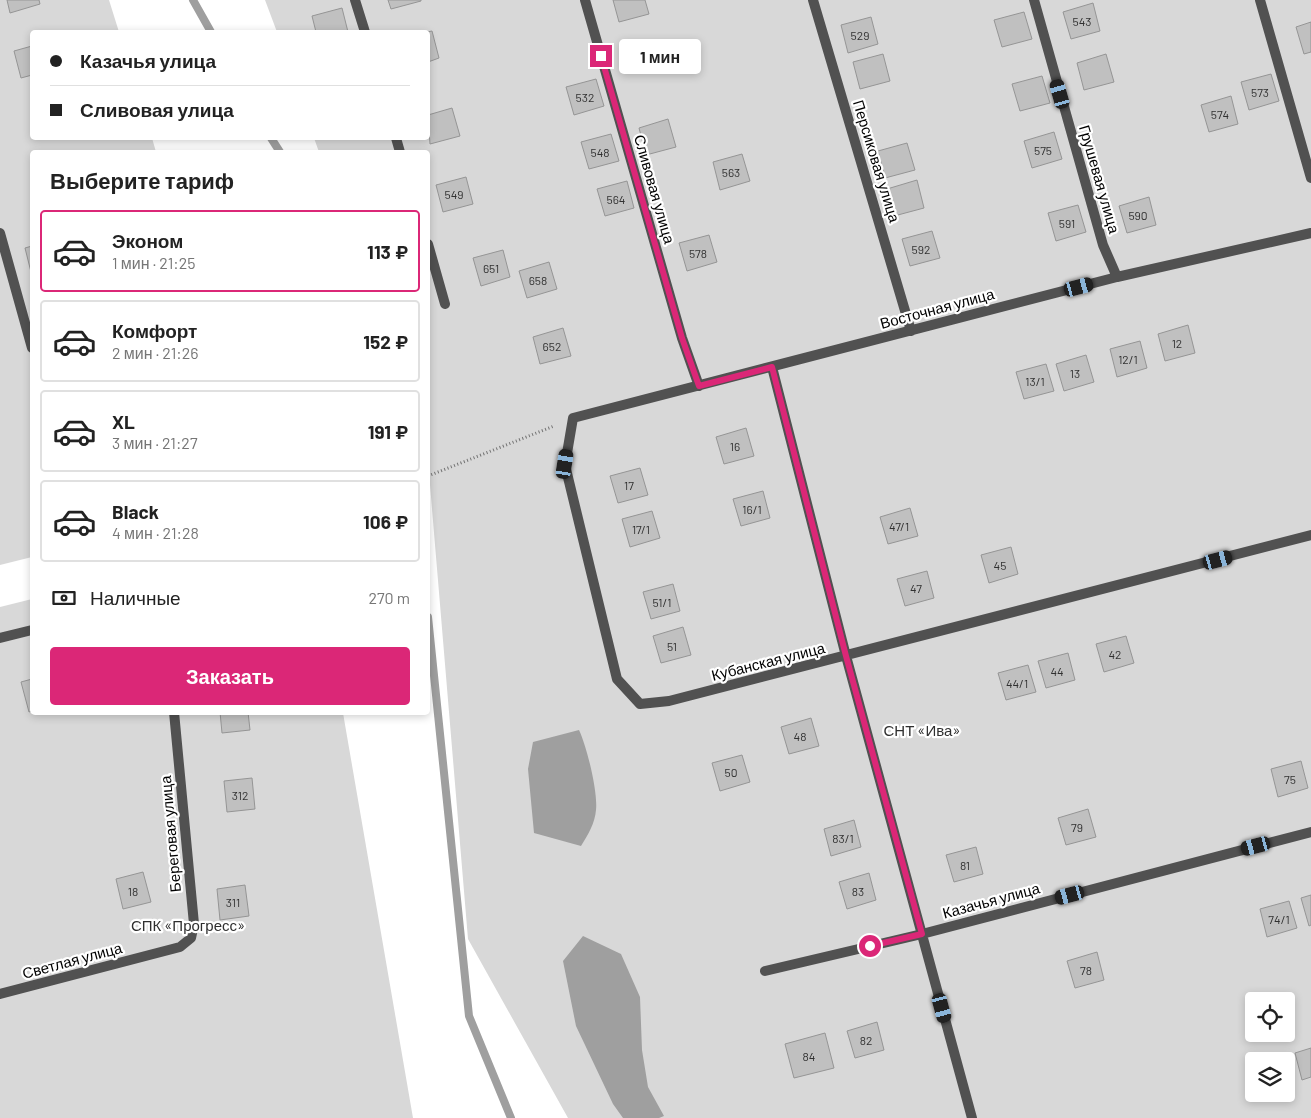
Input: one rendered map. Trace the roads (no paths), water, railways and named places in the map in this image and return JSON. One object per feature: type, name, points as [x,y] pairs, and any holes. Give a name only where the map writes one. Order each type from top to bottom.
[{"type":"street","points":[[355,0],[363,30]]},
{"type":"street","name":"Сливовая улица","points":[[585,0],[682,338],[699,386]]},
{"type":"street","name":"Персиковая улица","points":[[813,0],[911,331]]},
{"type":"street","name":"Грушевая улица","points":[[1034,0],[1103,245],[1117,277]]},
{"type":"street","points":[[1260,0],[1311,178]]},
{"type":"street","points":[[0,233],[30,341]]},
{"type":"street","name":"Восточная улица","points":[[573,418],[1117,277],[1311,233]]},
{"type":"street","points":[[430,251],[445,304]]},
{"type":"street","points":[[772,367],[846,656],[972,1118]]},
{"type":"street","name":"Кубанская улица","points":[[573,418],[565,464],[617,679],[640,704],[668,701],[1311,535]]},
{"type":"street","points":[[0,638],[30,630]]},
{"type":"street","name":"Береговая улица","points":[[174,715],[194,924],[191,938],[180,946]]},
{"type":"street","name":"Казачья улица","points":[[765,971],[922,934],[1311,832]]},
{"type":"street","name":"Светлая улица","points":[[0,994],[180,946]]},
{"type":"waterway","points":[[193,0],[210,30]]},
{"type":"waterway","points":[[272,140],[279,150]]},
{"type":"waterway","points":[[430,636],[469,1016],[511,1118]]},
{"type":"park label","name":"СНТ «Ива»","points":[[922,730]]},
{"type":"park label","name":"СПК «Прогресс»","points":[[188,925]]}]
